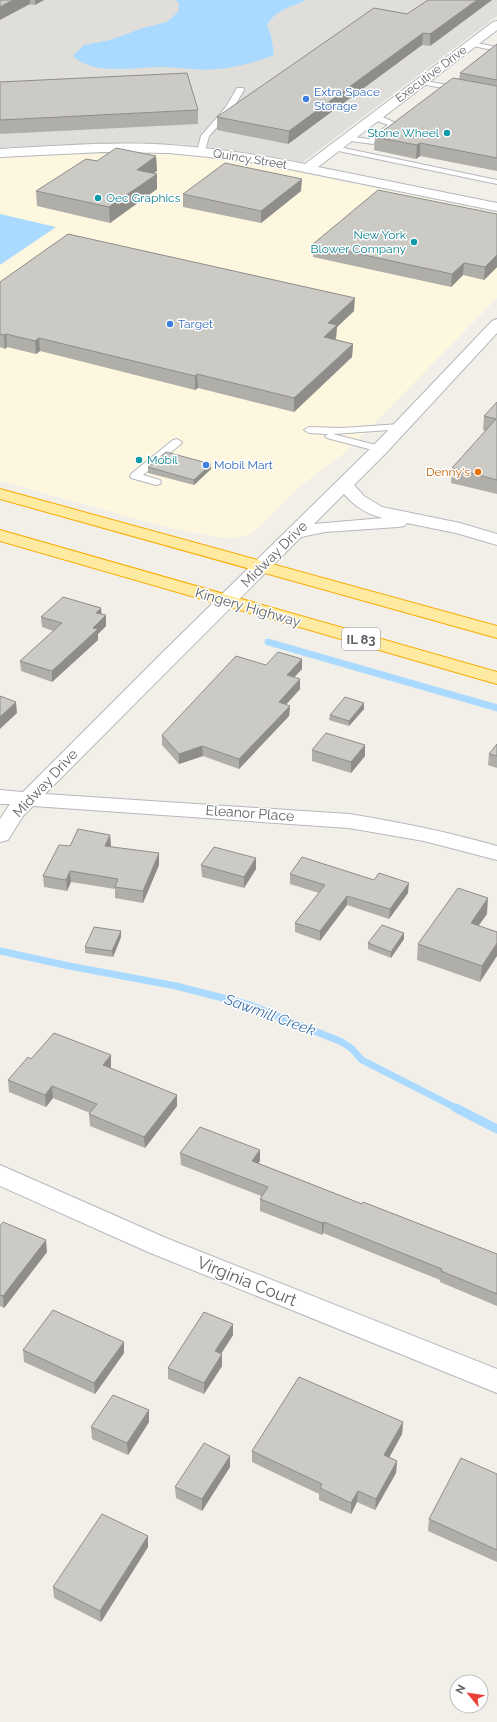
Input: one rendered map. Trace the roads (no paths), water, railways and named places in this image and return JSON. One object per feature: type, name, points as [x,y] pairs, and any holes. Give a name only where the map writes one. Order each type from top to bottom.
[{"type":"highway","points":[[0,494],[497,632]]},
{"type":"highway","name":"Kingery Highway","points":[[0,535],[497,678]]},
{"type":"street","name":"Executive Drive","points":[[308,168],[497,24]]},
{"type":"street","name":"Quincy Street","points":[[0,153],[103,148],[162,149],[201,152],[247,157],[308,168],[497,207]]},
{"type":"street","name":"Midway Drive","points":[[0,835],[15,812],[380,449],[497,324]]},
{"type":"street","points":[[344,484],[358,500],[376,510],[421,521],[460,528],[497,540]]},
{"type":"street","points":[[295,533],[325,526],[421,521]]},
{"type":"street","name":"Eleanor Place","points":[[0,797],[349,821],[396,828],[443,838],[497,853]]},
{"type":"street","name":"Virginia Court","points":[[0,1175],[157,1245],[497,1381]]},
{"type":"lane","points":[[471,44],[497,49]]},
{"type":"lane","points":[[421,82],[466,90]]},
{"type":"lane","points":[[201,152],[205,136],[229,108],[240,90]]},
{"type":"lane","points":[[348,138],[370,142],[394,124],[375,117]]},
{"type":"lane","points":[[334,148],[497,182]]},
{"type":"lane","points":[[380,449],[309,430],[342,431],[400,428]]},
{"type":"lane","points":[[156,482],[135,476],[178,442]]},
{"type":"water","points":[[176,0],[306,0],[279,12],[267,25],[271,35],[274,55],[246,64],[211,70],[165,67],[117,69],[93,66],[82,62],[73,56],[84,45],[110,40],[143,28],[167,22],[178,12],[179,4]]},
{"type":"water","points":[[0,214],[56,227],[0,265]]},
{"type":"waterway","points":[[268,642],[497,708]]},
{"type":"waterway","name":"Sawmill Creek","points":[[0,951],[69,966],[176,986],[250,1005],[342,1042],[352,1049],[362,1060],[458,1109]]},
{"type":"waterway","name":"Sawmill Creek","points":[[456,1108],[497,1129]]},
{"type":"place","name":"Extra Space Storage","points":[[306,99]]},
{"type":"place","name":"Stone Wheel","points":[[447,133]]},
{"type":"place","name":"Oec Graphics","points":[[98,198]]},
{"type":"place","name":"New York Blower Company","points":[[414,242]]},
{"type":"place","name":"Target","points":[[170,324]]},
{"type":"place","name":"Mobil","points":[[139,460]]},
{"type":"place","name":"Mobil Mart","points":[[206,465]]},
{"type":"place","name":"Denny's","points":[[478,472]]}]
